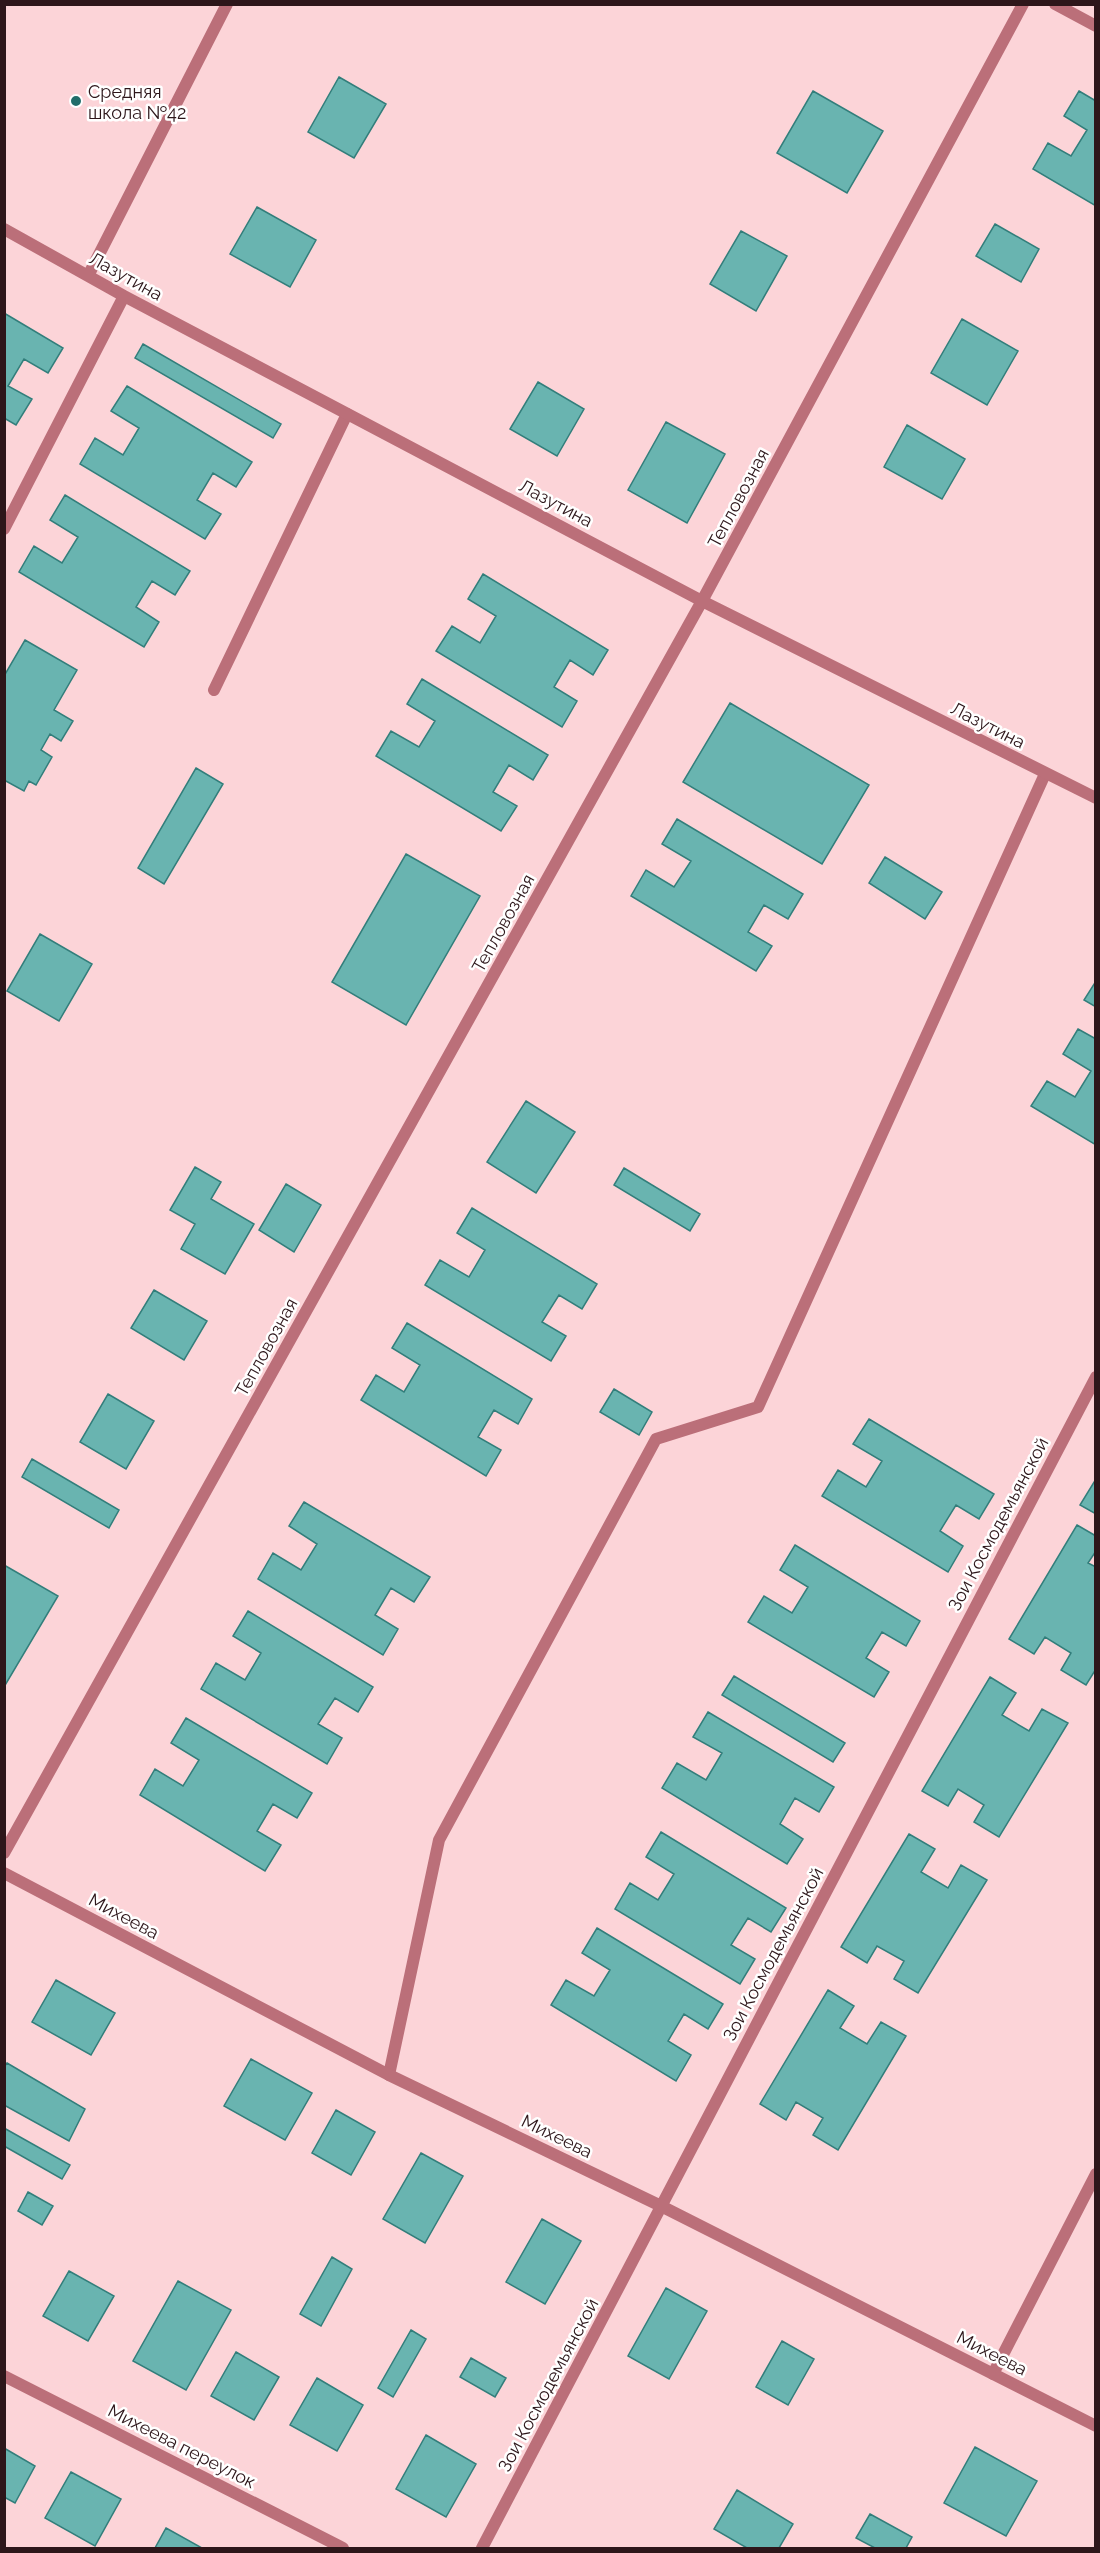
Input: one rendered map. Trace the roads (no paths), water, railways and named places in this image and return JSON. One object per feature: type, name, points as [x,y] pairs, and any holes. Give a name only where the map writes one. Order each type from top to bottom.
[{"type":"street","points":[[88,276],[227,4]]},
{"type":"street","name":"Тепловозная","points":[[4,1853],[702,601],[1023,4]]},
{"type":"street","points":[[1056,4],[1095,26]]},
{"type":"street","name":"Лазутина","points":[[4,229],[124,296],[702,601],[1095,798]]},
{"type":"street","points":[[4,529],[124,296]]},
{"type":"street","points":[[214,690],[347,414]]},
{"type":"street","points":[[388,2075],[439,1840],[656,1439],[758,1407],[1045,774]]},
{"type":"street","name":"Зои Космодемьянской","points":[[482,2548],[1095,1377]]},
{"type":"street","name":"Михеева","points":[[4,1873],[388,2075],[661,2206],[1095,2426]]},
{"type":"street","points":[[993,2374],[1095,2174]]},
{"type":"street","name":"Михеева переулок","points":[[4,2376],[343,2548]]},
{"type":"place","name":"Средняя школа №42","points":[[76,101]]}]
